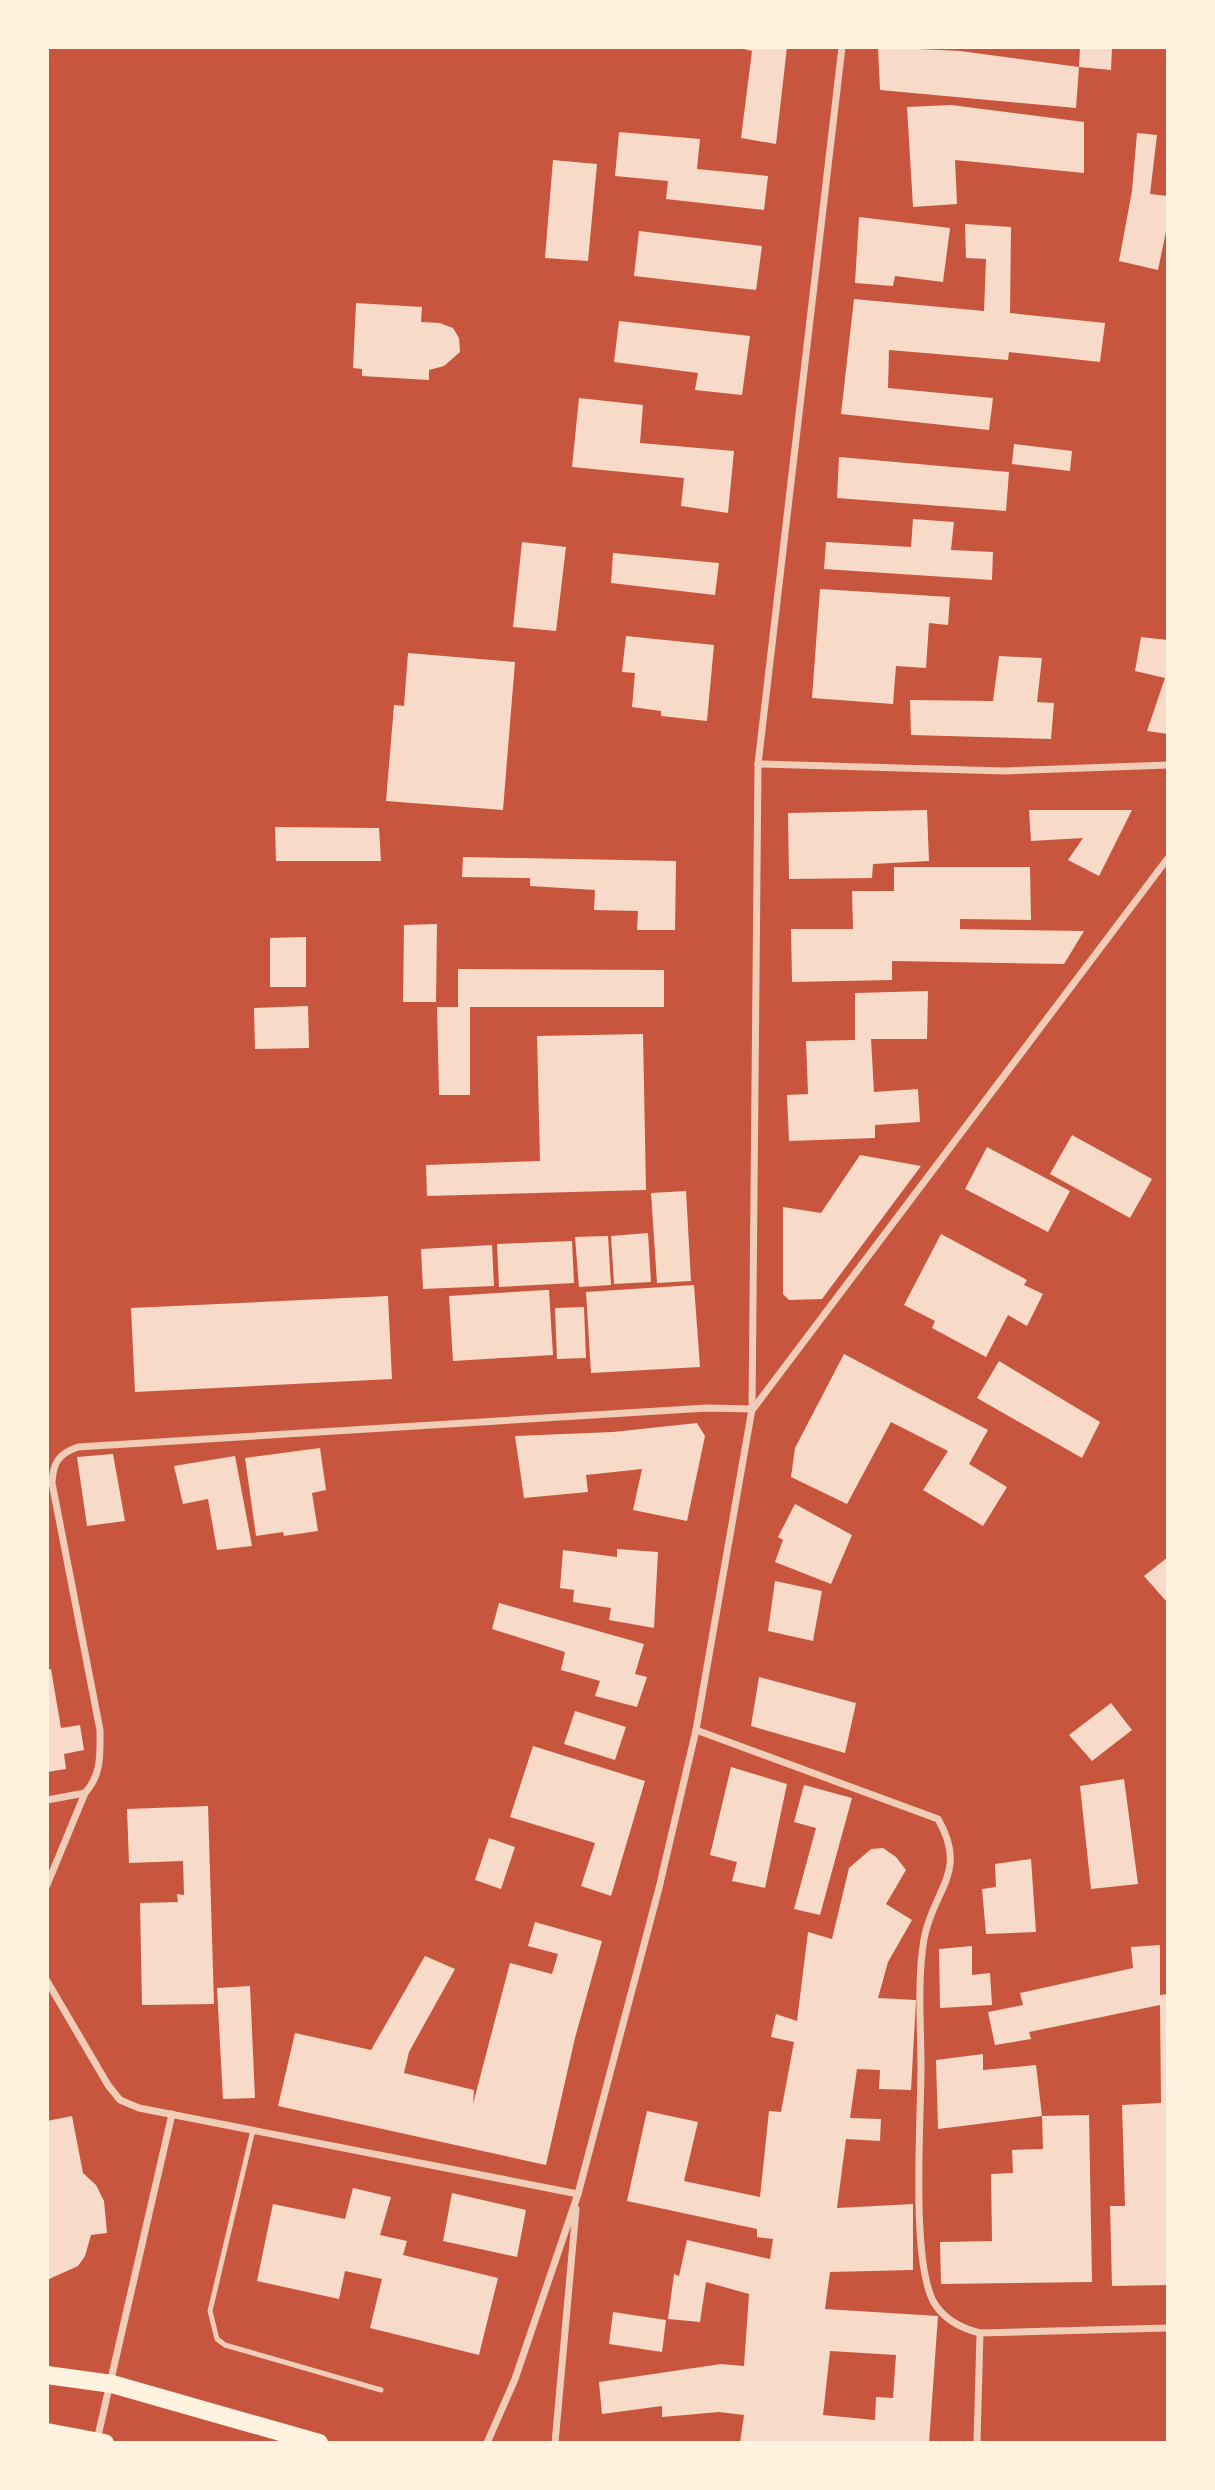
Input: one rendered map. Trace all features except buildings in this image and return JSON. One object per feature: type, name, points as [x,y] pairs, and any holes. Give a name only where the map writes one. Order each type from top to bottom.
[{"type":"main road","points":[[47,2375],[112,2384],[319,2443]]},
{"type":"main road","points":[[47,2432],[101,2442]]},
{"type":"street","points":[[487,2443],[515,2379],[578,2194],[659,1888],[696,1730],[752,1409],[758,764],[842,47]]},
{"type":"street","points":[[758,764],[1005,771],[1168,765]]},
{"type":"street","points":[[752,1409],[1168,858]]},
{"type":"street","points":[[47,1885],[85,1793],[95,1782],[100,1763],[100,1730],[52,1483],[57,1460],[66,1451],[78,1447],[707,1408],[752,1409]]},
{"type":"street","points":[[696,1730],[938,1819],[949,1838],[953,1861],[924,1938],[920,2221],[927,2280],[934,2302],[957,2327],[979,2333],[1168,2329]]},
{"type":"street","points":[[47,1800],[85,1793]]},
{"type":"street","points":[[47,1981],[108,2085],[120,2100],[139,2108],[578,2194]]},
{"type":"street","points":[[101,2442],[172,2114]]},
{"type":"street","points":[[555,2443],[578,2194]]},
{"type":"street","points":[[977,2443],[979,2333]]},
{"type":"lane","points":[[253,2130],[210,2311],[216,2339],[225,2345],[381,2390]]}]
